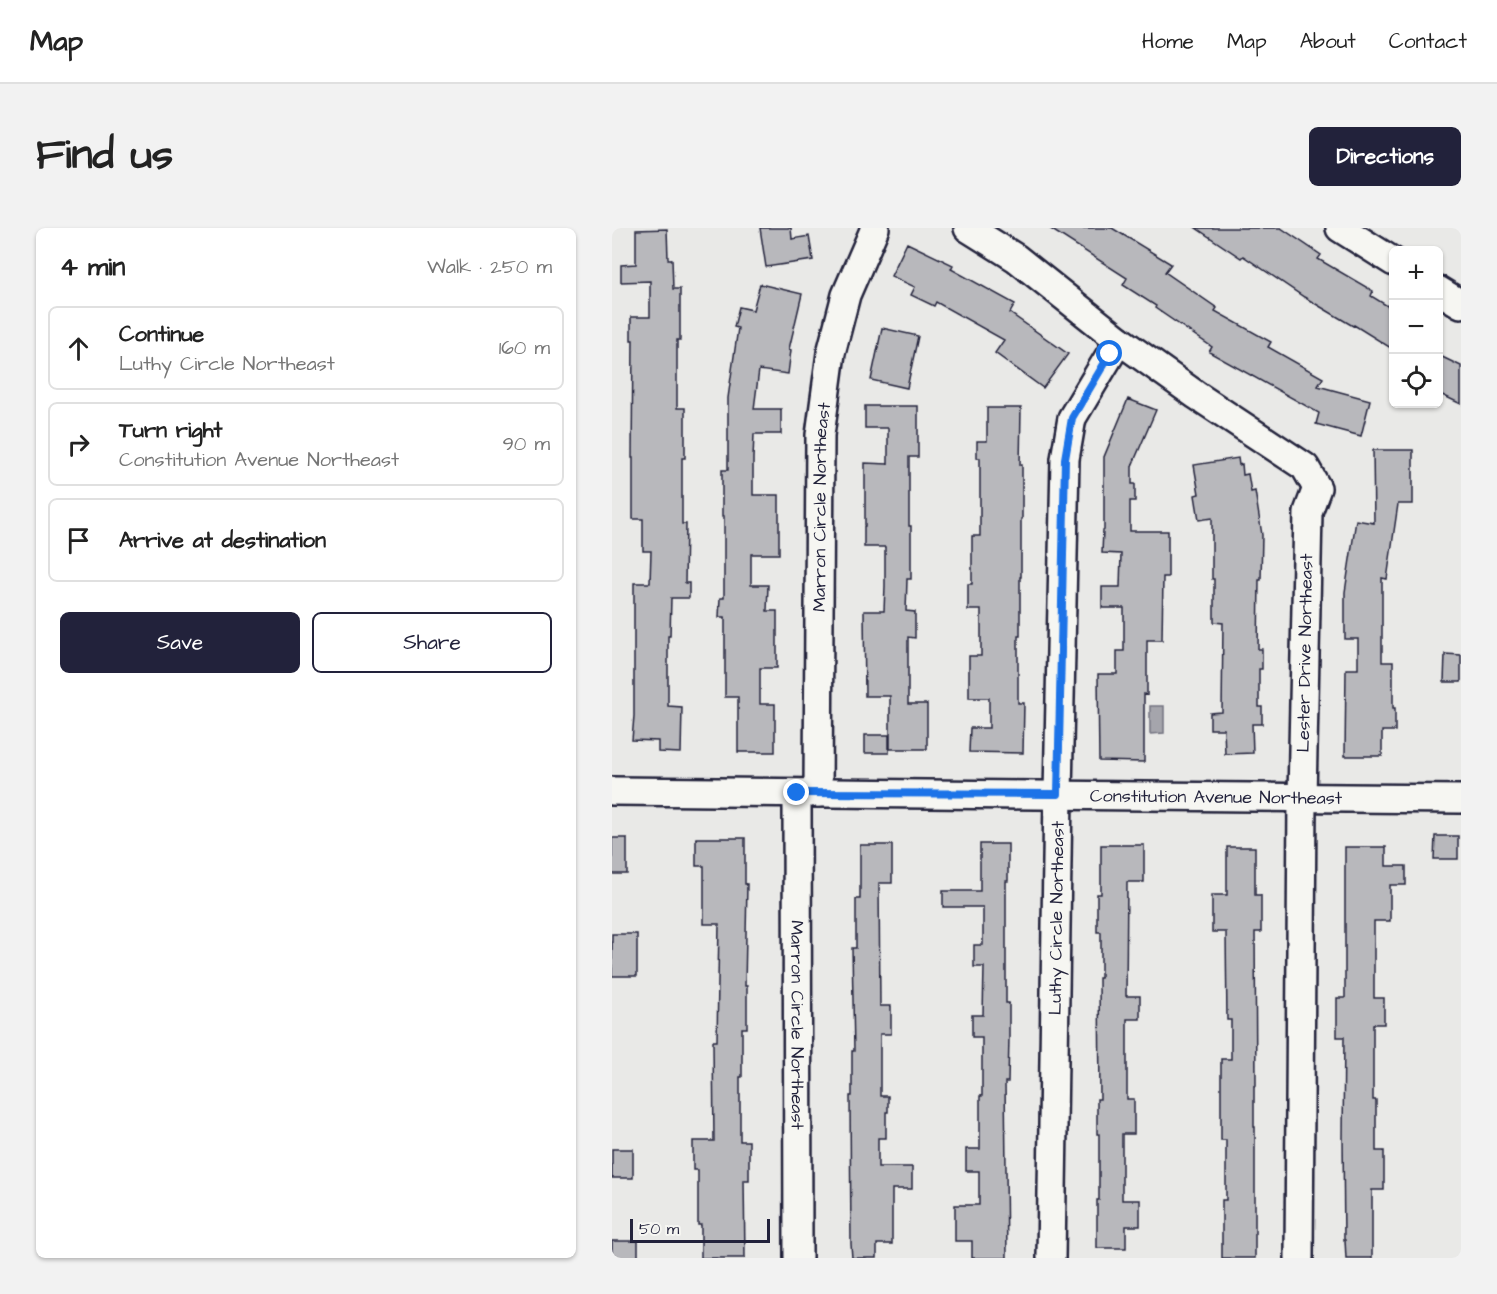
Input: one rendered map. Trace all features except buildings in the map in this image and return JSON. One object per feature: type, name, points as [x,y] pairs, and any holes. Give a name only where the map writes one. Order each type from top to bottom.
[{"type":"street","name":"Marron Circle Northeast","points":[[798,1258],[808,793],[820,435],[831,353],[846,295],[875,228]]},
{"type":"street","name":"Lester Drive Northeast","points":[[968,228],[1016,258],[1119,340],[1196,395],[1305,467],[1317,489],[1308,512],[1302,797],[1299,1258]]},
{"type":"street","points":[[1340,228],[1389,259]]},
{"type":"street","points":[[1443,293],[1461,304]]},
{"type":"street","name":"Luthy Circle Northeast","points":[[1051,1258],[1065,459],[1072,418],[1119,340]]},
{"type":"street","name":"Constitution Avenue Northeast","points":[[612,791],[1461,799]]},
{"type":"shaded area","points":[[1150,706],[1164,706],[1164,733],[1150,734]]},
{"type":"route","points":[[797,793],[1058,794],[1065,459],[1072,418],[1110,354]]}]
